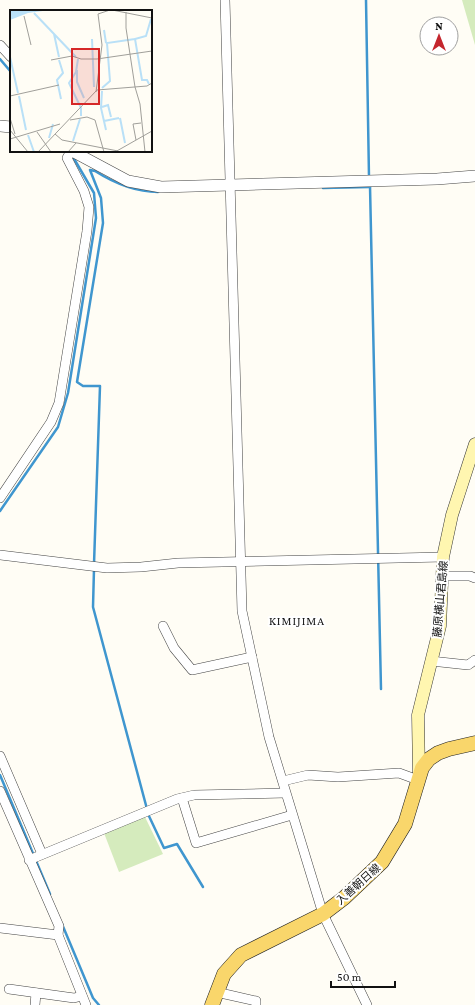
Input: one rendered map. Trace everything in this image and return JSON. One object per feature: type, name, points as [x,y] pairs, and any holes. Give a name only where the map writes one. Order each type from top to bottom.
[{"type":"main road","name":"藤原横山君島線","points":[[418,780],[420,766],[418,715],[440,626],[443,557],[452,514],[475,444]]},
{"type":"main road","name":"入善朝日線","points":[[214,999],[224,974],[242,955],[323,914],[344,898],[382,862],[405,824],[422,768],[429,759],[449,748],[475,744]]},
{"type":"street","points":[[225,0],[239,562],[242,611],[269,737],[323,914],[367,1005]]},
{"type":"street","points":[[0,45],[10,56]]},
{"type":"street","points":[[0,126],[10,127]]},
{"type":"street","points":[[0,498],[51,422],[59,403],[88,225],[89,207],[84,191],[67,158],[71,152]]},
{"type":"street","points":[[74,152],[128,181],[161,187],[437,179],[475,176]]},
{"type":"street","points":[[0,555],[107,568],[141,567],[178,563],[443,557]]},
{"type":"street","points":[[442,576],[470,576],[475,578]]},
{"type":"street","points":[[163,626],[174,648],[192,670],[252,657]]},
{"type":"street","points":[[431,661],[468,664],[475,660]]},
{"type":"street","points":[[0,756],[42,854]]},
{"type":"street","points":[[283,781],[308,775],[338,777],[399,773],[418,780]]},
{"type":"street","points":[[0,791],[59,926],[58,935],[84,1001]]},
{"type":"street","points":[[29,860],[182,798],[194,795],[285,793]]},
{"type":"street","points":[[182,798],[196,843],[292,815]]},
{"type":"street","points":[[0,928],[58,935]]},
{"type":"street","points":[[10,989],[74,998],[84,1001]]},
{"type":"street","points":[[35,1005],[36,993]]},
{"type":"street","points":[[214,999],[256,1001],[256,1005]]},
{"type":"green space","points":[[462,0],[475,0],[475,45]]},
{"type":"green space","points":[[145,817],[163,854],[119,872],[104,833]]},
{"type":"waterway","points":[[366,0],[369,177]]},
{"type":"waterway","points":[[0,59],[10,71]]},
{"type":"waterway","points":[[0,511],[58,427],[68,393],[96,218],[94,193],[73,157]]},
{"type":"waterway","points":[[94,564],[100,386],[83,386],[77,382],[103,223],[101,198],[90,170],[133,189],[158,192]]},
{"type":"waterway","points":[[370,186],[381,689]]},
{"type":"waterway","points":[[323,188],[370,187]]},
{"type":"waterway","points":[[94,569],[93,607],[147,809]]},
{"type":"waterway","points":[[0,775],[50,894]]},
{"type":"waterway","points":[[148,814],[164,848],[177,844],[203,887]]},
{"type":"waterway","points":[[62,924],[93,998],[99,1005]]},
{"type":"district","name":"KIMIJIMA","points":[[297,621]]}]
